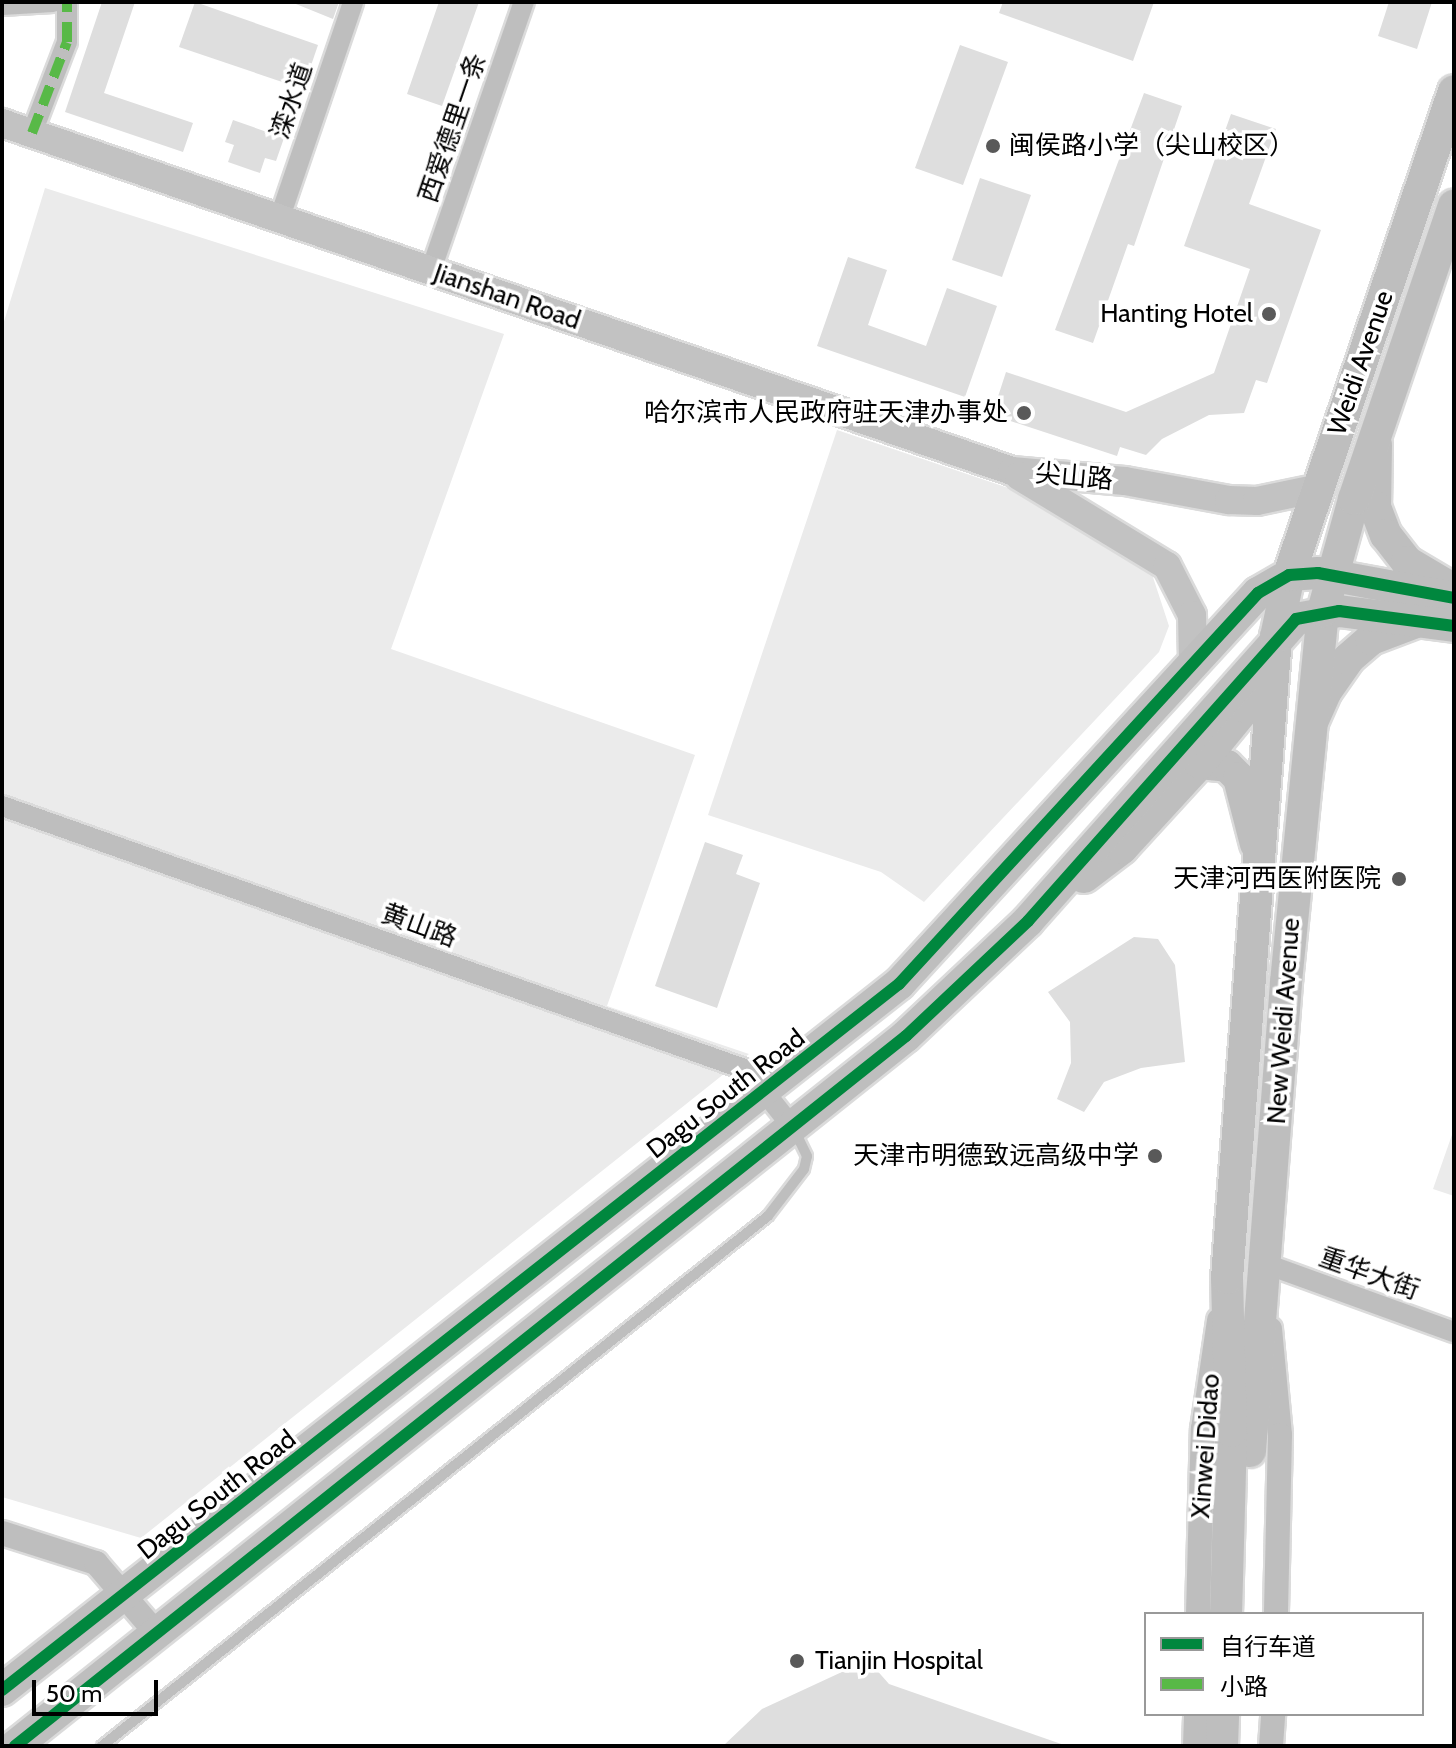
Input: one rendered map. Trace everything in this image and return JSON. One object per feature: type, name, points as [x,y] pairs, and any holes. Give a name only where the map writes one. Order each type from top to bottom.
[{"type":"main road","name":"Weidi Avenue","points":[[1276,637],[1289,575],[1454,91]]},
{"type":"main road","name":"Jianshan Road","points":[[2,123],[1012,471]]},
{"type":"main road","name":"Weidi Avenue","points":[[1323,611],[1331,575],[1377,431],[1454,206]]},
{"type":"main road","points":[[1377,431],[1375,507],[1386,535],[1407,562],[1454,589]]},
{"type":"main road","name":"尖山路","points":[[1012,471],[1125,481],[1229,500],[1257,501],[1319,488]]},
{"type":"main road","name":"尖山路","points":[[1012,471],[1167,566],[1192,615],[1193,659]]},
{"type":"main road","points":[[1289,575],[1331,575],[1454,598]]},
{"type":"main road","name":"Dagu South Road","points":[[2,1690],[766,1092],[931,953],[1193,659],[1258,593],[1289,575]]},
{"type":"main road","points":[[1028,921],[1276,637],[1296,619],[1323,611],[1440,623]]},
{"type":"main road","name":"New Weidi Avenue","points":[[1241,1431],[1265,1272],[1309,731],[1323,611]]},
{"type":"main road","points":[[1309,731],[1326,691],[1348,659],[1385,632],[1440,623]]},
{"type":"main road","points":[[15,1746],[794,1129],[906,1036],[1028,921],[1122,848],[1200,763],[1246,707],[1276,637]]},
{"type":"main road","name":"New Weidi Avenue","points":[[1241,1431],[1227,1278],[1276,637]]},
{"type":"main road","points":[[1200,763],[1227,766],[1239,778],[1258,854]]},
{"type":"main road","name":"Xinwei Didao","points":[[1226,1612],[1241,1431]]},
{"type":"main road","name":"Xinwei Didao","points":[[1241,1431],[1246,1612]]},
{"type":"main road","points":[[1222,1746],[1223,1716]]},
{"type":"main road","points":[[1243,1716],[1243,1746]]},
{"type":"street","points":[[2,5],[53,2]]},
{"type":"street","points":[[32,133],[67,42],[67,2]]},
{"type":"street","name":"滦水道","points":[[280,217],[353,2]]},
{"type":"street","name":"西爱德里一条","points":[[431,270],[524,2]]},
{"type":"street","name":"黄山路","points":[[2,806],[747,1070],[794,1129]]},
{"type":"street","points":[[1265,1272],[1280,1435],[1276,1612]]},
{"type":"street","name":"重华大街","points":[[1265,1272],[1454,1332]]},
{"type":"street","name":"Xinwei Didao","points":[[1198,1612],[1203,1429],[1227,1278]]},
{"type":"street","points":[[2,1533],[96,1563],[126,1594],[158,1635]]},
{"type":"street","points":[[1195,1746],[1196,1716]]},
{"type":"street","points":[[1271,1746],[1273,1716]]},
{"type":"lane","points":[[102,1746],[768,1216],[804,1169],[807,1156],[794,1129]]},
{"type":"shaded area","points":[[45,188],[504,334],[391,649],[695,755],[607,1006],[749,1054],[141,1538],[2,1497],[2,328]]},
{"type":"shaded area","points":[[837,430],[1023,493],[1149,565],[1169,626],[1159,652],[924,902],[881,872],[708,815]]},
{"type":"shaded area","points":[[1454,1129],[1454,1196],[1433,1189]]},
{"type":"building","points":[[102,2],[135,2],[104,93],[193,123],[183,152],[65,112]]},
{"type":"building","points":[[195,2],[318,45],[303,89],[179,47]]},
{"type":"building","points":[[291,2],[339,2],[333,19]]},
{"type":"building","points":[[439,2],[479,2],[442,106],[407,94]]},
{"type":"building","points":[[1003,2],[1154,2],[1133,61],[999,13]]},
{"type":"building","points":[[1389,2],[1432,2],[1417,49],[1378,36]]},
{"type":"building","points":[[960,45],[1008,62],[963,185],[915,168]]},
{"type":"building","points":[[1144,93],[1182,106],[1134,246],[1128,244],[1093,343],[1055,330]]},
{"type":"building","points":[[1231,114],[1276,129],[1249,204],[1321,230],[1267,383],[1256,380],[1244,413],[1209,415],[1162,439],[1146,455],[1120,447],[1117,456],[992,415],[1006,372],[1126,412],[1214,373],[1250,269],[1184,246]]},
{"type":"building","points":[[233,120],[284,138],[276,161],[265,158],[260,173],[228,162],[234,145],[225,142]]},
{"type":"building","points":[[980,178],[1031,195],[1002,277],[952,260]]},
{"type":"building","points":[[848,257],[887,270],[868,325],[926,346],[947,288],[997,306],[965,397],[817,346]]},
{"type":"building","points":[[705,842],[743,855],[736,874],[760,883],[717,1008],[655,986]]},
{"type":"building","points":[[1134,937],[1158,939],[1175,965],[1185,1062],[1141,1068],[1104,1082],[1084,1112],[1057,1099],[1071,1063],[1070,1022],[1048,992]]},
{"type":"building","points":[[857,1665],[874,1667],[889,1684],[1067,1746],[723,1746],[762,1709]]},
{"type":"marked path","points":[[32,133],[67,42],[67,2]]},
{"type":"cycle path","points":[[2,1690],[899,984],[1258,593],[1289,575],[1318,573],[1454,598]]},
{"type":"cycle path","points":[[15,1746],[906,1036],[1028,921],[1296,619],[1339,611],[1454,626]]},
{"type":"place","name":"闽侯路小学（尖山校区）","points":[[993,146]]},
{"type":"place","name":"Hanting Hotel","points":[[1269,314]]},
{"type":"place","name":"哈尔滨市人民政府驻天津办事处","points":[[1024,413]]},
{"type":"place","name":"天津河西医附医院","points":[[1399,879]]},
{"type":"place","name":"天津市明德致远高级中学","points":[[1155,1156]]},
{"type":"place","name":"Tianjin Hospital","points":[[797,1661]]}]
